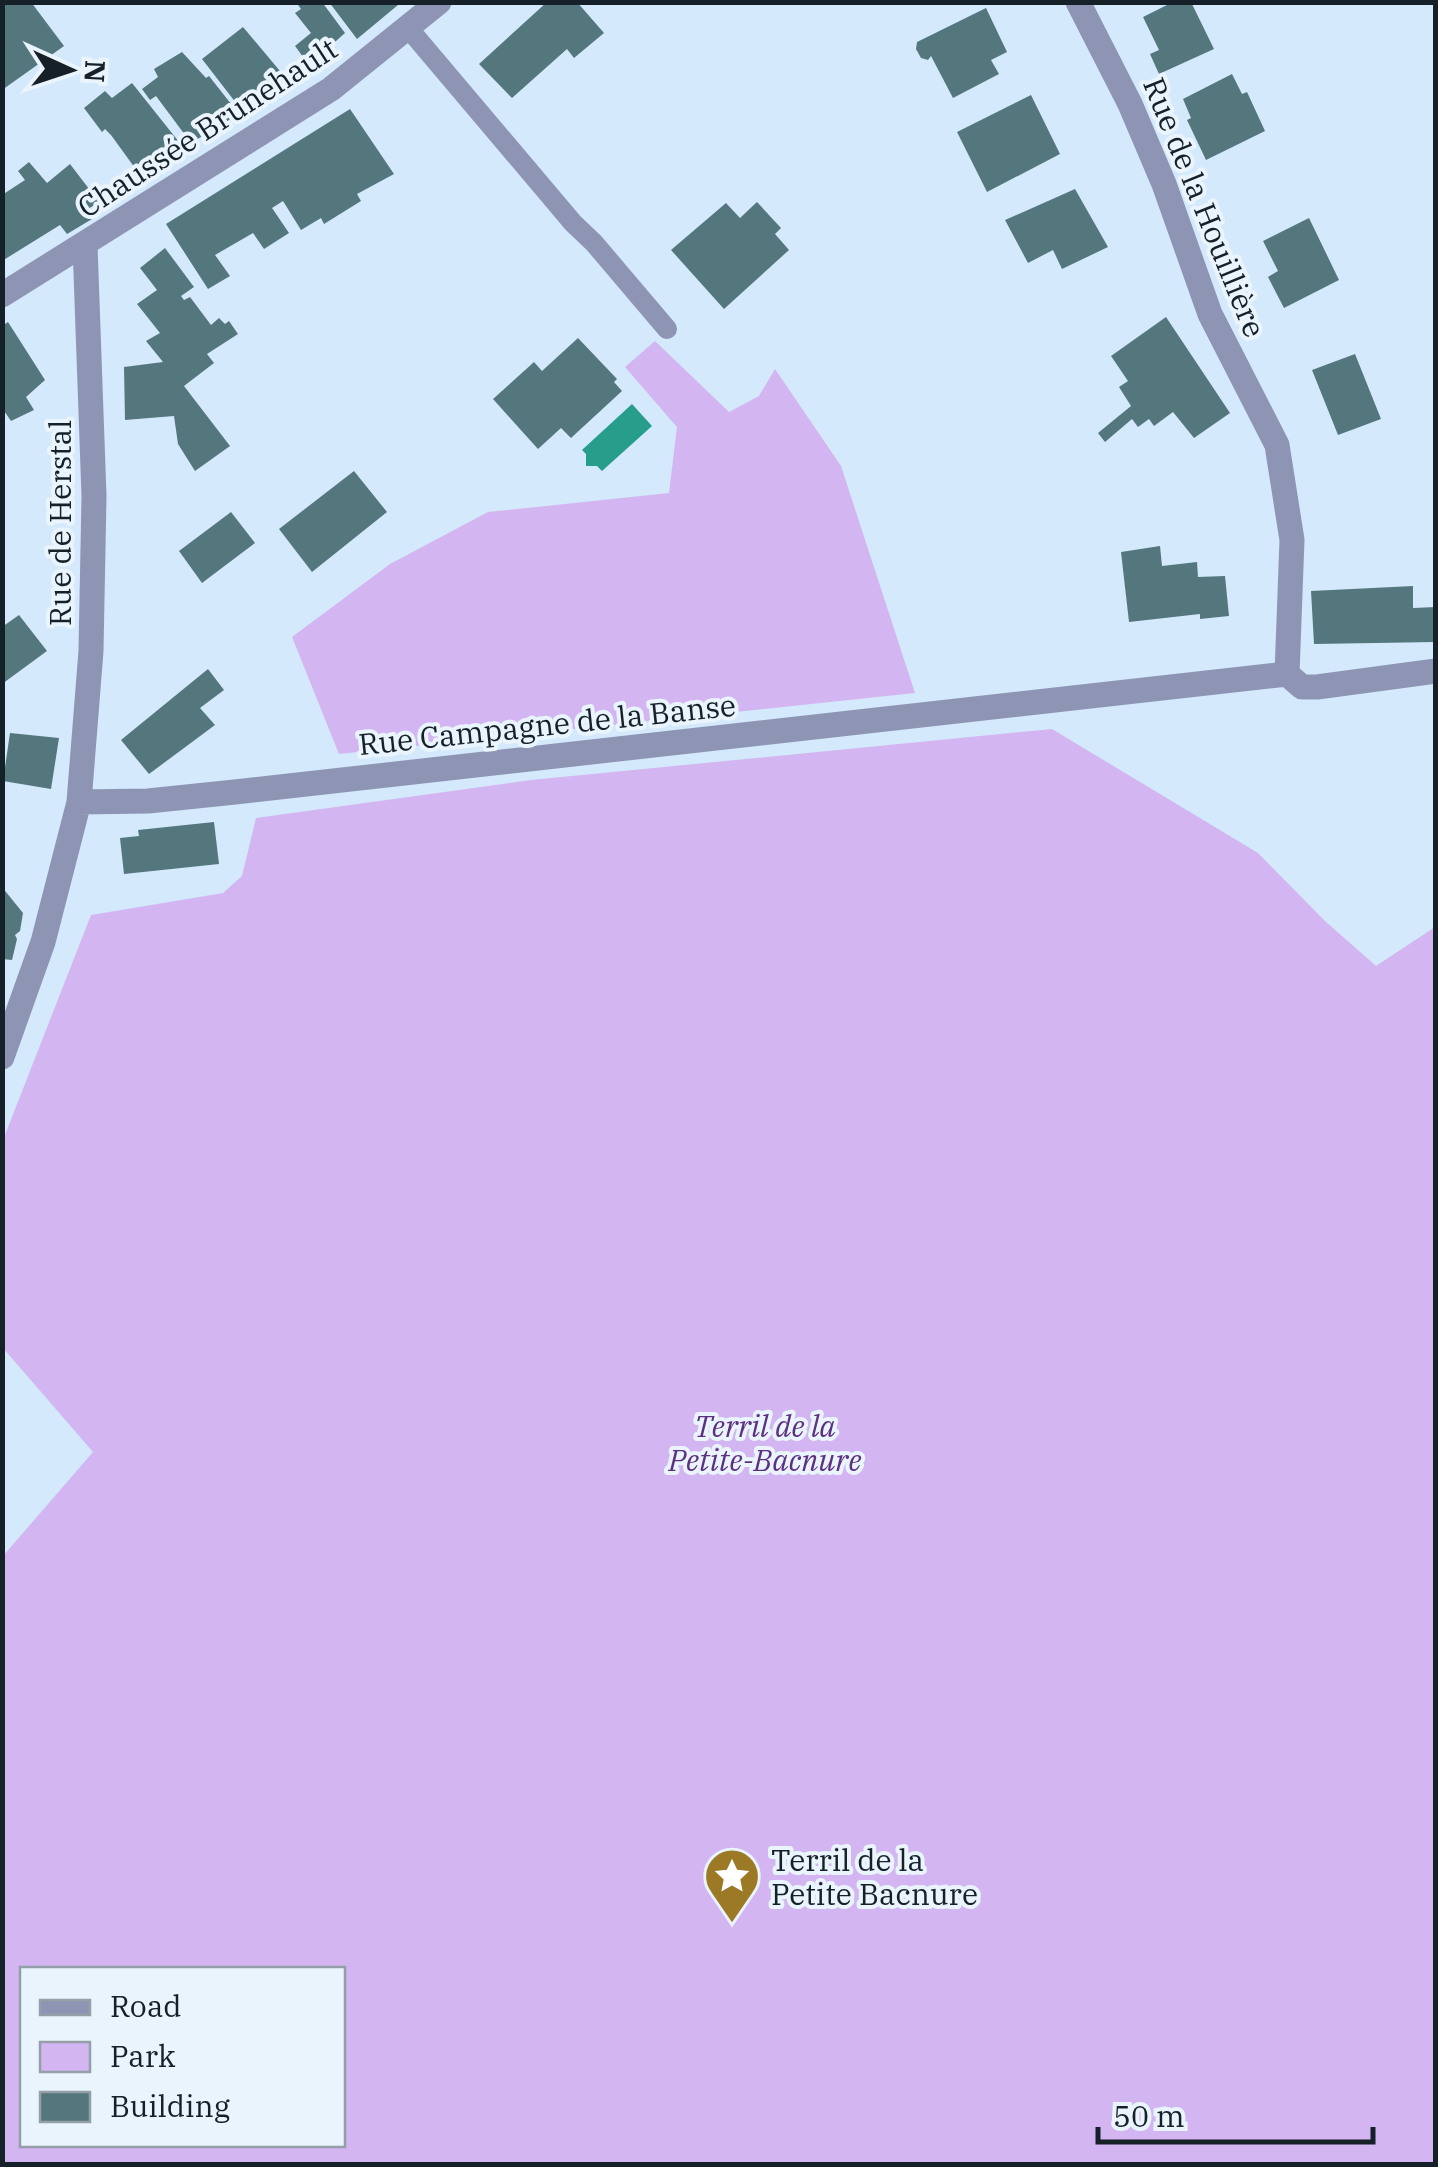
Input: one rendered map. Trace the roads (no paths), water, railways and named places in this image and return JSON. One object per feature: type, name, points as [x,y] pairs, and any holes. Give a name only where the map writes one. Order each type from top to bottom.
[{"type":"street","name":"Chaussée Brunehault","points":[[2,296],[331,88],[439,2]]},
{"type":"street","name":"Rue de la Houillière","points":[[1078,2],[1130,104],[1164,184],[1210,314],[1277,445],[1292,540],[1287,674]]},
{"type":"street","name":"Rue de Herstal","points":[[79,802],[91,651],[94,496],[85,245]]},
{"type":"street","name":"Rue Campagne de la Banse","points":[[79,802],[148,801],[235,792],[1287,674],[1302,687],[1317,687],[1436,670]]},
{"type":"street","points":[[2,1056],[43,942],[79,802]]},
{"type":"lane","points":[[409,29],[667,329]]},
{"type":"place","name":"Terril de la Petite Bacnure","points":[[732,1925]]},
{"type":"park label","name":"Terril de la Petite-Bacnure","points":[[765,1442]]}]
